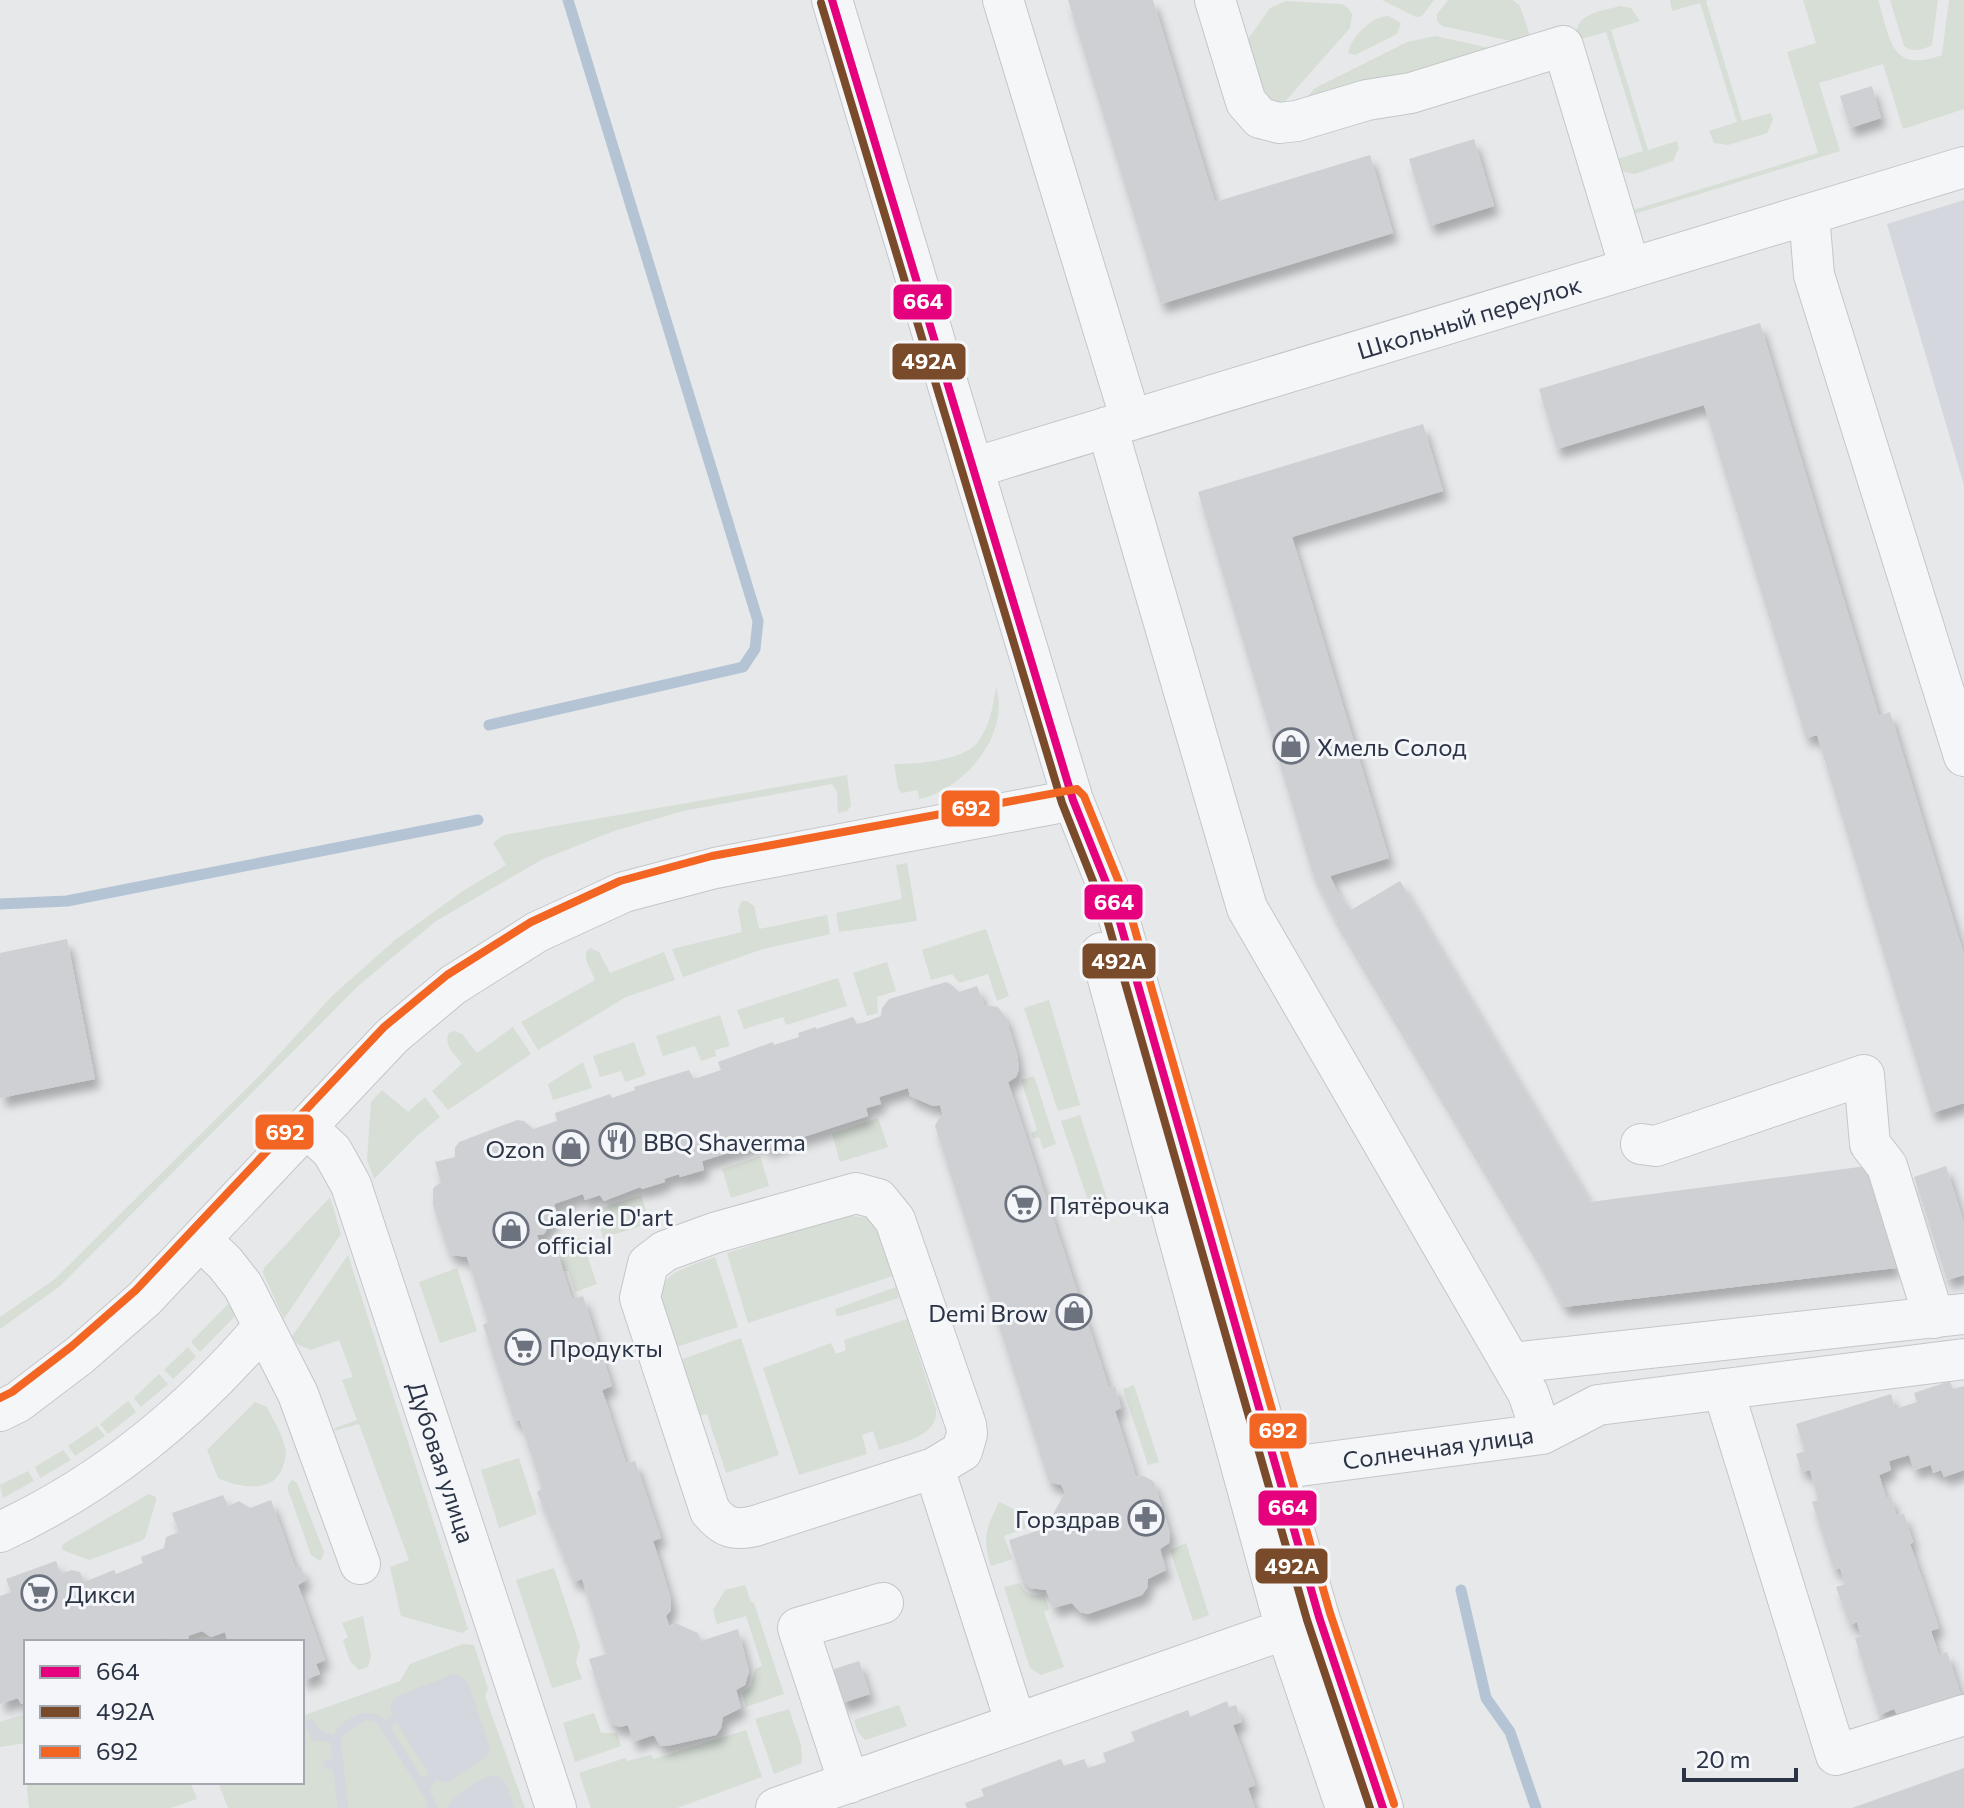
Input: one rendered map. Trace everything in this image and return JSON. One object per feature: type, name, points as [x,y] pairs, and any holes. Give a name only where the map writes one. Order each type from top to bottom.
[{"type":"street","points":[[832,0],[1073,800],[1115,905],[1260,1471],[1303,1623],[1346,1808]]},
{"type":"street","points":[[1003,0],[1247,908],[1528,1393],[1542,1434]]},
{"type":"street","points":[[1215,0],[1246,102],[1260,118],[1279,123],[1297,121],[1367,100],[1411,93],[1563,46],[1630,268]]},
{"type":"street","name":"Школьный переулок","points":[[973,468],[1964,167]]},
{"type":"street","points":[[1809,214],[1814,275],[1964,756]]},
{"type":"street","points":[[0,1411],[18,1402],[80,1355],[144,1299],[392,1036],[453,985],[537,932],[624,892],[715,868],[1073,800]]},
{"type":"street","points":[[1511,1363],[1949,1316],[1887,1166],[1870,1144],[1864,1075],[1656,1146],[1641,1144]]},
{"type":"street","name":"Дубовая улица","points":[[307,1128],[332,1151],[351,1185],[556,1808]]},
{"type":"street","points":[[856,1193],[878,1199],[895,1220],[966,1425],[962,1451],[934,1468],[755,1526],[737,1530],[720,1524],[710,1511],[640,1298],[648,1264],[665,1251],[714,1233],[813,1205],[856,1193]]},
{"type":"street","points":[[201,1240],[243,1286],[298,1394],[360,1564]]},
{"type":"street","points":[[0,1532],[43,1513],[117,1463],[171,1421],[223,1372],[263,1327]]},
{"type":"street","name":"Солнечная улица","points":[[1260,1471],[1542,1434],[1598,1405],[1964,1359]]},
{"type":"street","points":[[1723,1389],[1836,1755],[1964,1715]]},
{"type":"street","points":[[934,1468],[1016,1724]]},
{"type":"street","points":[[849,1783],[798,1628],[883,1603]]},
{"type":"street","points":[[776,1808],[1303,1623]]},
{"type":"street","points":[[1303,1623],[1383,1808]]},
{"type":"shaded area","points":[[1382,0],[1434,0],[1422,16],[1416,17]]},
{"type":"shaded area","points":[[1448,0],[1513,0],[1520,6],[1532,42],[1525,44],[1442,26],[1437,21],[1437,14]]},
{"type":"shaded area","points":[[1670,0],[1709,0],[1706,1],[1742,121],[1771,113],[1773,120],[1767,133],[1728,145],[1714,143],[1709,131],[1737,122],[1700,3],[1672,11]]},
{"type":"shaded area","points":[[1803,0],[1878,0],[1895,50],[1912,60],[1925,60],[1942,55],[1949,0],[1964,0],[1964,109],[1903,129],[1883,64],[1819,83],[1840,151],[1634,214],[1633,210],[1818,153],[1787,52],[1816,43]]},
{"type":"shaded area","points":[[1890,0],[1938,0],[1932,45],[1918,50],[1904,46]]},
{"type":"shaded area","points":[[1286,1],[1342,4],[1352,14],[1350,28],[1282,105],[1270,110],[1241,49],[1270,8]]},
{"type":"shaded area","points":[[1620,6],[1631,8],[1640,21],[1611,30],[1648,150],[1677,141],[1679,148],[1673,161],[1635,174],[1620,171],[1614,160],[1643,151],[1606,32],[1578,40],[1577,31],[1579,24],[1589,15]]},
{"type":"shaded area","points":[[1388,16],[1401,23],[1397,34],[1355,55],[1348,53],[1353,40],[1363,28]]},
{"type":"shaded area","points":[[1435,36],[1503,51],[1296,109],[1315,88],[1407,42]]},
{"type":"shaded area","points":[[1964,200],[1964,485],[1887,224]]},
{"type":"shaded area","points":[[996,687],[999,705],[997,723],[990,741],[967,772],[936,794],[919,799],[918,790],[902,793],[898,788],[894,764],[939,760],[971,748],[985,729]]},
{"type":"shaded area","points":[[847,775],[851,806],[847,811],[838,813],[837,792],[832,784],[683,811],[614,831],[541,860],[436,921],[359,985],[60,1286],[0,1329],[0,1317],[55,1279],[263,1072],[332,996],[395,940],[463,891],[506,865],[493,843],[504,835]]},
{"type":"shaded area","points":[[907,863],[917,921],[839,932],[836,913],[902,899],[896,865]]},
{"type":"shaded area","points":[[742,901],[754,906],[759,929],[827,915],[830,934],[763,949],[683,977],[672,949],[742,932],[738,910]]},
{"type":"shaded area","points":[[986,929],[1009,996],[997,1001],[988,974],[959,983],[952,974],[931,980],[922,950]]},
{"type":"shaded area","points":[[590,948],[599,952],[610,973],[664,952],[675,980],[626,997],[538,1050],[521,1022],[595,980],[586,960],[586,952]]},
{"type":"shaded area","points":[[887,962],[896,991],[877,997],[878,1013],[867,1016],[853,973]]},
{"type":"shaded area","points":[[838,978],[847,1006],[786,1025],[783,1017],[744,1029],[737,1010]]},
{"type":"shaded area","points":[[1049,1000],[1080,1105],[1058,1111],[1024,1008]]},
{"type":"shaded area","points":[[720,1015],[730,1046],[715,1050],[716,1056],[701,1061],[695,1046],[663,1056],[656,1036]]},
{"type":"shaded area","points":[[513,1027],[531,1054],[448,1110],[432,1091],[462,1064],[449,1046],[449,1033],[462,1034],[477,1053]]},
{"type":"shaded area","points":[[634,1042],[646,1075],[625,1082],[621,1071],[600,1077],[593,1056]]},
{"type":"shaded area","points":[[583,1062],[592,1088],[553,1100],[548,1084]]},
{"type":"shaded area","points":[[1034,1076],[1056,1144],[1043,1149],[1039,1137],[1033,1139],[1031,1133],[1037,1130],[1021,1080]]},
{"type":"shaded area","points":[[382,1090],[408,1112],[425,1097],[440,1117],[374,1179],[367,1160],[371,1102]]},
{"type":"shaded area","points":[[1080,1115],[1112,1214],[1094,1218],[1061,1121]]},
{"type":"shaded area","points":[[878,1118],[888,1147],[840,1162],[832,1134]]},
{"type":"shaded area","points":[[760,1156],[769,1186],[731,1198],[722,1169]]},
{"type":"shaded area","points":[[641,1195],[650,1223],[603,1238],[595,1210]]},
{"type":"shaded area","points":[[330,1197],[341,1234],[284,1319],[263,1273],[264,1268]]},
{"type":"shaded area","points":[[844,1215],[867,1218],[879,1234],[893,1276],[748,1323],[727,1253]]},
{"type":"shaded area","points":[[581,1238],[597,1284],[575,1292],[569,1271],[564,1271],[557,1246]]},
{"type":"shaded area","points":[[348,1255],[468,1629],[462,1633],[401,1616],[390,1567],[409,1560],[359,1424],[334,1431],[357,1420],[342,1380],[353,1377],[339,1340],[311,1350],[291,1338]]},
{"type":"shaded area","points":[[715,1257],[738,1327],[676,1347],[664,1310],[662,1287],[677,1272]]},
{"type":"shaded area","points":[[457,1268],[477,1331],[440,1343],[419,1282]]},
{"type":"shaded area","points":[[896,1287],[899,1298],[837,1317],[835,1309]]},
{"type":"shaded area","points":[[229,1303],[238,1313],[200,1352],[191,1342]]},
{"type":"shaded area","points":[[907,1319],[936,1409],[931,1426],[916,1437],[879,1450],[873,1431],[862,1435],[867,1454],[799,1475],[763,1368],[831,1343],[836,1354],[846,1350],[844,1340]]},
{"type":"shaded area","points":[[741,1338],[779,1455],[726,1473],[707,1414],[698,1416],[680,1360]]},
{"type":"shaded area","points":[[188,1347],[196,1357],[173,1379],[164,1370]]},
{"type":"shaded area","points":[[159,1374],[168,1384],[141,1407],[134,1398]]},
{"type":"shaded area","points":[[1134,1385],[1159,1462],[1148,1465],[1123,1389]]},
{"type":"shaded area","points":[[128,1401],[136,1412],[108,1434],[100,1424]]},
{"type":"shaded area","points":[[255,1402],[267,1407],[284,1442],[286,1457],[279,1475],[264,1485],[255,1486],[218,1478],[207,1450]]},
{"type":"shaded area","points":[[97,1426],[105,1436],[75,1456],[68,1446]]},
{"type":"shaded area","points":[[63,1450],[71,1460],[40,1478],[35,1467]]},
{"type":"shaded area","points":[[519,1458],[537,1514],[499,1528],[481,1470]]},
{"type":"shaded area","points":[[28,1471],[34,1481],[3,1498],[0,1485]]},
{"type":"shaded area","points":[[292,1480],[297,1483],[324,1552],[322,1559],[311,1555],[288,1490]]},
{"type":"shaded area","points":[[149,1494],[156,1497],[156,1501],[145,1538],[141,1541],[89,1560],[62,1550],[63,1544]]},
{"type":"shaded area","points":[[999,1502],[1021,1512],[1026,1528],[1004,1536],[1012,1559],[991,1566],[987,1533]]},
{"type":"shaded area","points":[[1186,1543],[1209,1615],[1193,1621],[1170,1550]]},
{"type":"shaded area","points":[[554,1568],[580,1646],[576,1662],[582,1679],[552,1688],[516,1580]]},
{"type":"shaded area","points":[[1020,1583],[1029,1594],[1044,1594],[1049,1609],[1044,1612],[1064,1667],[1041,1675],[1030,1668],[1004,1587]]},
{"type":"shaded area","points":[[745,1585],[754,1603],[784,1694],[746,1707],[742,1693],[751,1686],[755,1669],[762,1666],[746,1616],[717,1624],[713,1610],[725,1590]]},
{"type":"shaded area","points":[[363,1616],[371,1656],[368,1667],[359,1670],[350,1661],[343,1640],[348,1637],[342,1623]]},
{"type":"shaded area","points":[[463,1644],[474,1645],[488,1689],[485,1696],[525,1808],[514,1808],[506,1784],[495,1776],[474,1784],[450,1802],[447,1808],[438,1808],[430,1791],[436,1780],[448,1782],[486,1757],[490,1748],[467,1680],[454,1674],[397,1696],[390,1705],[392,1715],[385,1720],[371,1713],[356,1715],[343,1723],[333,1735],[318,1729],[312,1719],[305,1722],[312,1742],[331,1743],[332,1760],[323,1761],[325,1769],[333,1769],[338,1808],[228,1808],[219,1784],[304,1784],[304,1715],[400,1681],[410,1664]]},
{"type":"shaded area","points":[[469,1657],[524,1808],[245,1808],[298,1784],[304,1784],[304,1716]]},
{"type":"shaded area","points":[[899,1705],[907,1726],[865,1740],[858,1732],[854,1720]]},
{"type":"shaded area","points":[[789,1709],[801,1745],[802,1763],[774,1774],[755,1719]]},
{"type":"shaded area","points":[[594,1713],[601,1733],[617,1733],[621,1746],[575,1762],[563,1723]]},
{"type":"shaded area","points":[[24,1715],[24,1743],[0,1747],[0,1722]]},
{"type":"shaded area","points":[[366,1720],[377,1723],[426,1800],[428,1808],[348,1808],[341,1740]]},
{"type":"shaded area","points":[[397,1723],[429,1774],[422,1778],[390,1727]]},
{"type":"shaded area","points":[[746,1730],[762,1777],[677,1808],[591,1808],[579,1773],[625,1758],[627,1761],[651,1755],[654,1759]]},
{"type":"shaded area","points":[[28,1784],[191,1784],[197,1799],[171,1808],[29,1808]]},
{"type":"building","points":[[1068,0],[1153,0],[1215,202],[1370,155],[1393,233],[1161,304]]},
{"type":"building","points":[[1872,86],[1881,118],[1850,128],[1840,96]]},
{"type":"building","points":[[1474,139],[1494,206],[1430,226],[1409,159]]},
{"type":"building","points":[[1760,323],[1879,716],[1890,712],[1964,955],[1964,1103],[1932,1113],[1817,735],[1806,738],[1704,405],[1557,449],[1539,389]]},
{"type":"building","points":[[1423,424],[1443,491],[1292,537],[1389,858],[1330,876],[1338,893],[1351,910],[1400,881],[1590,1202],[1867,1166],[1896,1268],[1564,1307],[1336,919],[1312,871],[1198,492]]},
{"type":"building","points":[[67,939],[95,1079],[0,1098],[0,953]]},
{"type":"building","points":[[946,982],[959,992],[977,986],[984,1005],[998,1007],[1006,1018],[1019,1069],[1016,1077],[1008,1082],[1109,1388],[1115,1386],[1121,1408],[1115,1411],[1136,1477],[1144,1476],[1154,1482],[1170,1533],[1169,1543],[1160,1549],[1166,1570],[1148,1579],[1142,1595],[1088,1614],[1080,1612],[1072,1603],[1053,1608],[1046,1590],[1030,1588],[1022,1580],[1009,1540],[1046,1528],[1065,1492],[1061,1485],[1049,1482],[935,1126],[943,1116],[940,1105],[933,1106],[910,1096],[908,1088],[879,1097],[881,1104],[866,1108],[868,1116],[766,1149],[763,1142],[702,1161],[704,1170],[680,1177],[679,1174],[664,1179],[665,1182],[640,1187],[604,1201],[600,1195],[585,1200],[583,1194],[554,1204],[557,1213],[544,1234],[537,1235],[540,1245],[556,1250],[572,1299],[583,1296],[612,1386],[602,1390],[626,1463],[635,1461],[661,1538],[653,1541],[671,1599],[671,1610],[666,1616],[669,1626],[676,1623],[698,1633],[701,1641],[738,1629],[749,1671],[745,1685],[736,1690],[741,1708],[723,1717],[716,1735],[667,1746],[660,1746],[654,1735],[633,1742],[628,1725],[620,1727],[612,1724],[607,1715],[589,1659],[606,1654],[582,1579],[574,1582],[537,1492],[542,1488],[520,1421],[514,1420],[483,1325],[488,1322],[467,1257],[452,1255],[447,1248],[433,1205],[433,1188],[441,1182],[435,1162],[455,1157],[459,1142],[517,1120],[524,1121],[533,1129],[557,1121],[555,1113],[610,1094],[612,1098],[635,1090],[634,1087],[689,1070],[694,1079],[721,1070],[718,1062],[773,1042],[774,1045],[799,1037],[798,1033],[853,1017],[857,1024],[881,1016],[882,1008],[889,999]]},
{"type":"building","points":[[1946,1166],[1964,1223],[1964,1275],[1947,1280],[1914,1177]]},
{"type":"building","points":[[1950,1381],[1953,1389],[1964,1386],[1964,1470],[1944,1477],[1941,1470],[1933,1473],[1931,1465],[1914,1470],[1909,1455],[1889,1461],[1891,1470],[1879,1475],[1886,1498],[1891,1496],[1896,1515],[1904,1514],[1913,1542],[1910,1544],[1939,1628],[1931,1631],[1939,1655],[1947,1652],[1961,1695],[1897,1715],[1894,1709],[1879,1715],[1855,1638],[1861,1636],[1857,1622],[1850,1625],[1836,1587],[1845,1584],[1840,1568],[1834,1570],[1812,1502],[1818,1500],[1810,1470],[1802,1472],[1796,1454],[1805,1451],[1796,1424],[1891,1394],[1895,1409],[1917,1402],[1914,1393]]},
{"type":"building","points":[[223,1495],[228,1506],[239,1501],[250,1508],[271,1500],[295,1567],[301,1567],[306,1580],[298,1585],[325,1660],[316,1664],[320,1674],[304,1680],[304,1640],[227,1640],[225,1632],[211,1637],[202,1631],[188,1636],[189,1640],[24,1640],[24,1704],[18,1698],[0,1704],[0,1596],[11,1592],[6,1579],[56,1561],[61,1574],[71,1570],[80,1572],[84,1582],[114,1570],[116,1574],[143,1563],[141,1557],[164,1548],[166,1537],[179,1532],[172,1513]]},
{"type":"building","points":[[859,1661],[870,1694],[842,1703],[831,1670]]},
{"type":"building","points":[[1227,1701],[1229,1707],[1236,1705],[1242,1722],[1233,1725],[1255,1785],[1248,1788],[1255,1808],[967,1808],[965,1803],[984,1796],[981,1789],[1061,1759],[1064,1766],[1084,1759],[1088,1768],[1106,1762],[1103,1753],[1135,1741],[1131,1732],[1188,1710],[1190,1717]]},
{"type":"building","points":[[1964,1768],[1964,1808],[1852,1808]]},
{"type":"waterway","points":[[489,725],[743,667],[755,649],[758,621],[568,0]]},
{"type":"waterway","points":[[0,904],[67,901],[478,820]]},
{"type":"waterway","points":[[1461,1590],[1486,1698],[1510,1732],[1536,1808]]},
{"type":"transit line","name":"664","points":[[832,0],[1073,800],[1115,905],[1319,1617],[1383,1808]]},
{"type":"transit line","name":"492А","points":[[821,3],[1062,803],[1104,909],[1307,1620],[1370,1808]]},
{"type":"transit line","name":"692","points":[[0,1398],[72,1346],[136,1290],[384,1027],[447,975],[531,922],[620,881],[712,856],[1077,789],[1084,796],[1127,902],[1330,1613],[1394,1804]]},
{"type":"place","name":"Хмель Солод","points":[[1291,746]]},
{"type":"place","name":"BBQ Shaverma","points":[[617,1141]]},
{"type":"place","name":"Ozon","points":[[571,1148]]},
{"type":"place","name":"Пятёрочка","points":[[1023,1204]]},
{"type":"place","name":"Galerie D'art official","points":[[511,1230]]},
{"type":"place","name":"Demi Brow","points":[[1074,1312]]},
{"type":"place","name":"Продукты","points":[[523,1347]]},
{"type":"place","name":"Горздрав","points":[[1146,1518]]},
{"type":"place","name":"Дикси","points":[[39,1593]]}]
